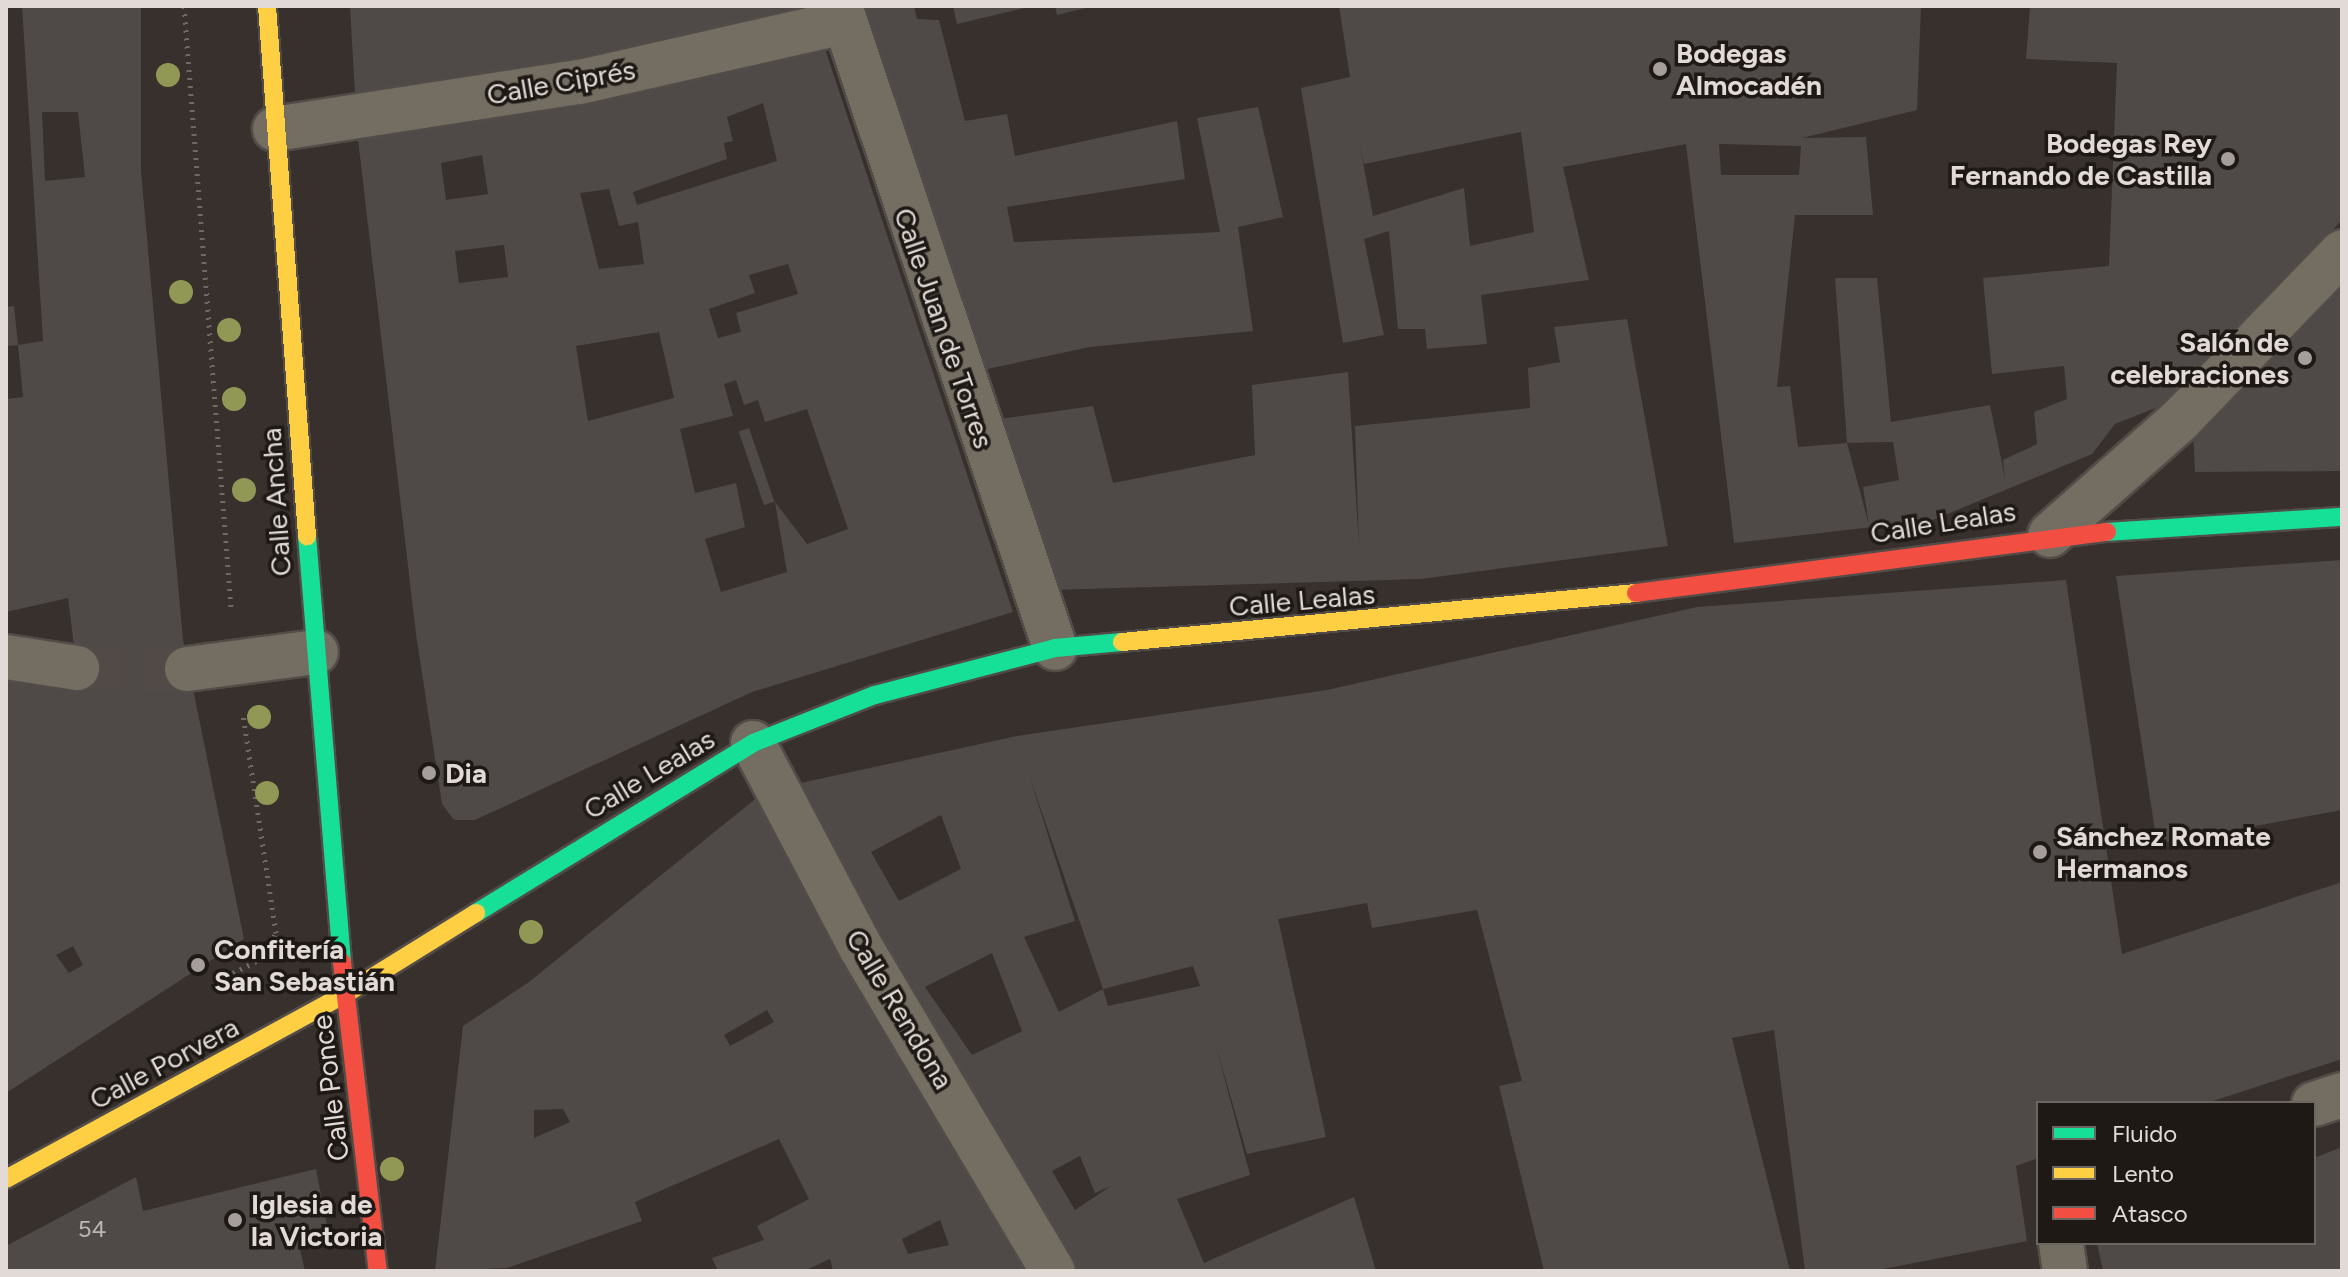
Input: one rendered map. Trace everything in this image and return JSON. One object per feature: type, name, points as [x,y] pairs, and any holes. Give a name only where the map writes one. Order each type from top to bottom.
[{"type":"street","name":"Calle Ancha","points":[[267,6],[316,652],[347,993]]},
{"type":"street","name":"Calle Ciprés","points":[[275,129],[580,82],[842,14]]},
{"type":"street","name":"Calle Juan de Torres","points":[[842,14],[1055,648]]},
{"type":"street","points":[[2050,535],[2181,419],[2342,252]]},
{"type":"street","name":"Calle Lealas","points":[[347,993],[753,743],[875,695],[1055,648],[1716,585],[2050,535],[2342,517]]},
{"type":"street","points":[[187,669],[316,652]]},
{"type":"street","points":[[6,657],[77,668]]},
{"type":"street","name":"Calle Rendona","points":[[753,743],[861,948],[1053,1271]]},
{"type":"street","name":"Calle Porvera","points":[[6,1179],[347,993]]},
{"type":"street","name":"Calle Ponce","points":[[347,993],[378,1271]]},
{"type":"street","points":[[2316,1103],[2342,1095]]},
{"type":"street","points":[[2061,1245],[2065,1271]]},
{"type":"path","points":[[184,6],[235,663],[276,933],[263,958],[233,973],[249,998]]},
{"type":"building","points":[[22,6],[141,6],[141,171],[183,640],[244,939],[6,1093],[6,675],[79,686],[68,598],[6,612],[6,399],[23,397],[18,345],[43,341]],"holes":[[[42,112],[78,112],[85,177],[45,181]],[[73,946],[83,965],[69,973],[56,955]]]},
{"type":"building","points":[[350,6],[814,6],[818,20],[356,111]]},
{"type":"building","points":[[853,6],[914,6],[917,19],[939,20],[965,121],[1007,114],[1015,156],[1177,121],[1185,179],[1007,207],[1014,242],[1220,232],[1197,118],[1258,107],[1283,217],[1238,227],[1253,331],[1090,347],[978,371]]},
{"type":"building","points":[[953,6],[1029,6],[1029,7],[957,24]]},
{"type":"building","points":[[1055,6],[1090,6],[1090,7],[1057,15]]},
{"type":"building","points":[[1339,6],[1921,6],[1917,110],[1802,138],[1866,137],[1873,215],[1795,215],[1777,387],[1790,386],[1798,447],[1847,443],[1835,278],[1877,278],[1891,422],[1990,405],[2005,478],[2003,460],[2037,444],[2034,412],[2067,399],[2064,366],[1992,374],[1983,278],[2109,266],[2117,63],[2026,59],[2030,6],[2342,6],[2342,220],[2163,405],[2115,424],[2092,454],[1933,520],[1734,543],[1686,144],[1563,167],[1589,280],[1481,295],[1487,344],[1427,349],[1425,329],[1398,329],[1389,231],[1364,239],[1384,335],[1343,343],[1301,88],[1350,77]],"holes":[[[1521,132],[1534,232],[1470,246],[1464,188],[1373,216],[1360,145],[1364,164]],[[1719,144],[1801,146],[1799,175],[1721,175]],[[1893,442],[1899,480],[1863,487],[1869,525],[1847,443]]]},
{"type":"building","points":[[821,37],[1013,612],[752,692],[475,820],[454,820],[442,804],[416,634],[357,131]],"holes":[[[763,103],[777,161],[637,205],[633,192],[727,159],[724,143],[733,141],[727,117]],[[482,155],[488,194],[446,200],[441,163]],[[609,189],[619,226],[638,222],[644,264],[599,269],[580,193]],[[504,245],[508,277],[459,283],[455,251]],[[788,264],[798,294],[736,313],[741,332],[718,338],[709,309],[755,293],[749,275]],[[659,332],[674,398],[588,421],[576,346]],[[736,380],[744,405],[758,400],[765,422],[807,409],[848,529],[807,544],[775,502],[787,572],[721,592],[705,539],[745,527],[736,483],[695,493],[680,429],[733,416],[724,384]]]},
{"type":"building","name":"Salón de celebraciones","points":[[2342,286],[2342,471],[2195,472],[2193,430]]},
{"type":"building","points":[[14,306],[18,345],[6,346],[6,307]]},
{"type":"building","points":[[1627,319],[1668,546],[1421,579],[1051,590],[993,420],[1093,406],[1113,483],[1255,455],[1252,385],[1348,372],[1359,545],[1355,426],[1530,408],[1528,368],[1560,362],[1554,327]]},
{"type":"building","points":[[749,428],[774,502],[764,505],[739,432]]},
{"type":"building","name":"Sánchez Romate Hermanos","points":[[2342,560],[2342,810],[2157,844],[2116,576]]},
{"type":"building","points":[[2066,580],[2122,954],[2342,882],[2342,1059],[2213,1101],[2036,1101],[2036,1159],[2016,1166],[2027,1241],[1873,1271],[1805,1271],[1774,1030],[1732,1038],[1790,1271],[1544,1271],[1499,1086],[1522,1081],[1477,910],[1372,928],[1367,903],[1278,919],[1326,1137],[1247,1154],[1216,1046],[1250,1175],[1177,1199],[1204,1263],[1354,1197],[1376,1271],[1065,1271],[796,784],[1017,736],[1327,690],[1697,607]],"holes":[[[1030,778],[1103,989],[1059,1012],[1024,937],[1075,921]],[[941,815],[961,869],[899,901],[871,852]],[[992,953],[1022,1031],[972,1055],[925,987]],[[1193,966],[1200,986],[1108,1006],[1103,989]],[[1080,1156],[1095,1193],[1111,1186],[1075,1210],[1052,1171]]]},
{"type":"building","points":[[759,796],[1042,1271],[833,1271],[830,1259],[804,1271],[718,1271],[712,1258],[764,1240],[757,1226],[809,1199],[779,1139],[635,1202],[642,1221],[507,1268],[435,1271],[463,1026],[529,982]],"holes":[[[767,1010],[774,1022],[730,1046],[724,1035]],[[563,1109],[570,1122],[534,1138],[534,1110]],[[940,1220],[949,1245],[908,1254],[902,1239]]]},
{"type":"building","points":[[2342,1147],[2342,1271],[2103,1271],[2097,1245],[2316,1245],[2316,1157]]},
{"type":"building","name":"Iglesia de la Victoria","points":[[316,1169],[328,1230],[298,1241],[305,1271],[6,1271],[6,1246],[136,1177],[143,1211]]},
{"type":"tunnel","points":[[77,668],[187,669]]},
{"type":"traffic: fast","points":[[2107,532],[2342,517]]},
{"type":"traffic: fast","points":[[307,536],[342,962]]},
{"type":"traffic: fast","points":[[476,913],[753,743],[875,695],[1055,648],[1122,642]]},
{"type":"traffic: slow","points":[[267,6],[307,536]]},
{"type":"traffic: slow","points":[[1122,642],[1636,593]]},
{"type":"traffic: slow","points":[[6,1179],[347,993],[476,913]]},
{"type":"traffic: jam","points":[[1636,593],[2107,532]]},
{"type":"traffic: jam","points":[[342,962],[378,1271]]},
{"type":"place","name":"Bodegas Almocadén","points":[[1660,69]]},
{"type":"place","name":"Bodegas Rey Fernando de Castilla","points":[[2228,159]]},
{"type":"place","name":"Salón de celebraciones","points":[[2305,358]]},
{"type":"place","name":"Dia","points":[[429,773]]},
{"type":"place","name":"Sánchez Romate Hermanos","points":[[2040,852]]},
{"type":"place","name":"Confitería San Sebastián","points":[[198,965]]},
{"type":"place","name":"Iglesia de la Victoria","points":[[235,1220]]}]
